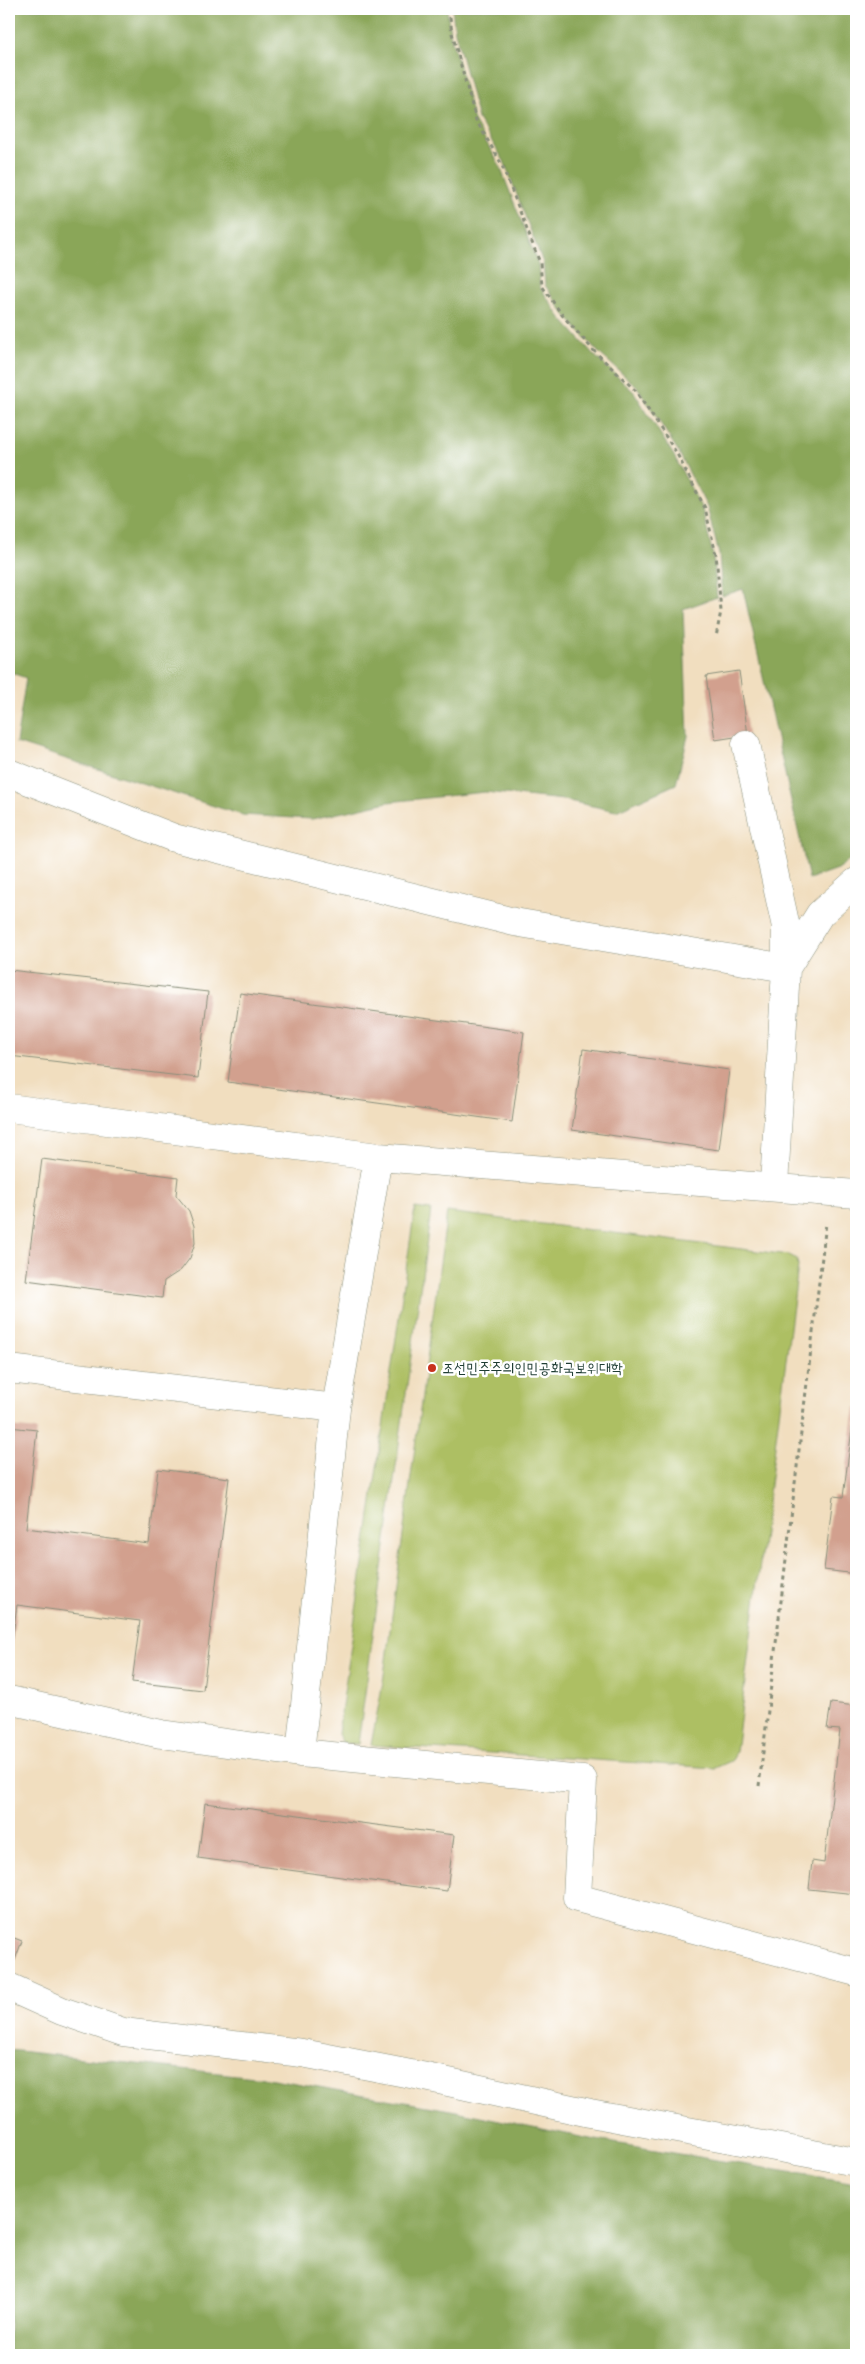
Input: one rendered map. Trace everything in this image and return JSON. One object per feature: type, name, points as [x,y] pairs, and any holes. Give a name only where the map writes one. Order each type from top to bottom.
[{"type":"street","points":[[746,744],[786,927],[786,968],[774,1186]]},
{"type":"street","points":[[9,773],[174,838],[514,922],[786,968]]},
{"type":"street","points":[[786,968],[820,914],[856,882]]},
{"type":"street","points":[[9,1108],[378,1157],[843,1192]]},
{"type":"street","points":[[300,1753],[336,1408],[378,1157]]},
{"type":"street","points":[[9,1369],[336,1408]]},
{"type":"street","points":[[9,1700],[161,1734],[300,1753],[583,1780],[577,1898],[856,1972]]},
{"type":"street","points":[[9,1987],[62,2011],[123,2032],[302,2053],[421,2076],[590,2113],[856,2162]]},
{"type":"path","points":[[449,9],[452,33],[476,120],[501,163],[540,263],[542,286],[563,316],[596,354],[635,390],[676,452],[705,508],[716,554],[720,592],[721,611],[716,637]]},
{"type":"path","points":[[759,1786],[843,1192]]},
{"type":"green space","points":[[9,9],[447,9],[450,33],[474,121],[499,164],[538,264],[540,287],[561,318],[594,355],[634,392],[673,454],[702,509],[713,555],[717,597],[683,609],[688,736],[676,784],[616,811],[564,800],[485,792],[388,802],[312,819],[242,815],[16,743],[26,678],[9,672]]},
{"type":"green space","points":[[452,9],[856,9],[856,855],[837,869],[809,879],[743,589],[722,596],[719,554],[707,507],[678,451],[638,388],[598,352],[565,315],[545,285],[543,263],[504,161],[478,119],[455,32]]},
{"type":"green space","points":[[415,1208],[431,1210],[358,1744],[343,1743],[338,1734]]},
{"type":"green space","points":[[447,1212],[789,1255],[797,1259],[798,1266],[736,1752],[731,1761],[715,1768],[371,1745],[383,1682]]},
{"type":"green space","points":[[9,2050],[273,2079],[456,2111],[595,2140],[856,2183],[856,2355],[9,2355]]},
{"type":"building","points":[[739,671],[748,735],[715,740],[706,676]]},
{"type":"building","points":[[9,970],[208,992],[198,1078],[9,1056]]},
{"type":"building","points":[[240,993],[524,1032],[512,1122],[228,1082]]},
{"type":"building","points":[[583,1049],[729,1070],[719,1150],[572,1130]]},
{"type":"building","points":[[42,1159],[178,1177],[176,1195],[189,1211],[194,1226],[195,1243],[190,1258],[181,1270],[164,1281],[162,1298],[26,1280]]},
{"type":"building","points":[[856,1324],[856,1345],[853,1344]]},
{"type":"building","points":[[855,1407],[856,1574],[824,1570],[833,1496],[843,1497]]},
{"type":"building","points":[[9,1427],[37,1430],[26,1528],[149,1544],[158,1469],[229,1478],[203,1690],[132,1682],[140,1621],[17,1605],[9,1664]]},
{"type":"building","points":[[831,1703],[856,1706],[856,1894],[809,1889],[812,1861],[824,1863],[840,1730],[827,1729]]},
{"type":"building","points":[[205,1803],[454,1835],[447,1891],[198,1858]]},
{"type":"building","points":[[9,1936],[22,1941],[12,1968],[9,1967]]},
{"type":"place","name":"조선민주주의인민공화국보위대학","points":[[432,1368]]}]
